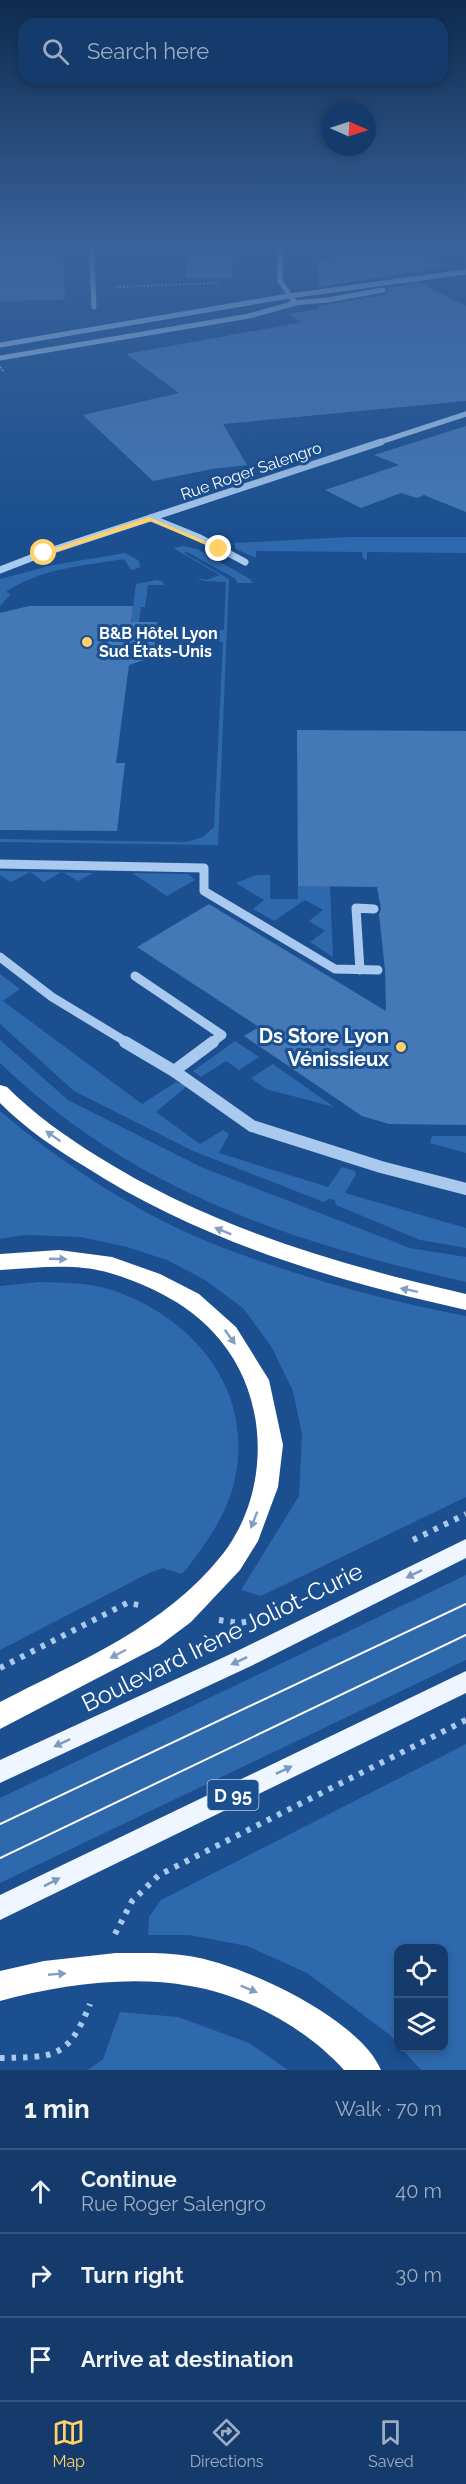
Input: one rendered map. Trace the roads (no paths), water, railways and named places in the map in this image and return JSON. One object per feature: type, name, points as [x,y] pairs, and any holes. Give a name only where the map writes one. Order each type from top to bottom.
[{"type":"highway","points":[[0,1092],[44,1130],[93,1164],[140,1192],[190,1217],[319,1266],[389,1286],[466,1302]]},
{"type":"highway","points":[[0,1262],[59,1258],[112,1265],[153,1280],[191,1300],[228,1333],[258,1380],[271,1445],[266,1487],[249,1533],[231,1562],[182,1614],[150,1637],[0,1716]]},
{"type":"highway","points":[[0,1986],[34,1976],[102,1970],[187,1970],[250,1988],[303,2017],[356,2058],[365,2070]]},
{"type":"main road","name":"Boulevard Irène Joliot-Curie","points":[[0,1772],[243,1659],[466,1548]]},
{"type":"main road","name":"D 95","points":[[0,1908],[466,1683]]},
{"type":"street","points":[[0,345],[24,341]]},
{"type":"street","points":[[0,358],[103,341]]},
{"type":"street","name":"Rue Roger Salengro","points":[[0,570],[44,553],[466,414]]},
{"type":"street","points":[[151,518],[200,538],[245,562]]},
{"type":"street","name":"Rue Roger Salengro","points":[[0,563],[44,553]]},
{"type":"street","points":[[0,864],[204,868],[204,891],[335,969],[378,970]]},
{"type":"street","points":[[360,970],[356,908],[374,909]]},
{"type":"street","points":[[0,957],[52,998],[174,1071],[252,1126],[381,1167],[466,1189]]},
{"type":"street","points":[[135,976],[222,1035],[174,1071]]},
{"type":"tram line","points":[[0,1824],[466,1604]]},
{"type":"tram line","points":[[0,1858],[466,1635]]},
{"type":"place","name":"B&B Hôtel Lyon Sud États-Unis","points":[[87,642]]},
{"type":"place","name":"Ds Store Lyon Vénissieux","points":[[401,1047]]}]
